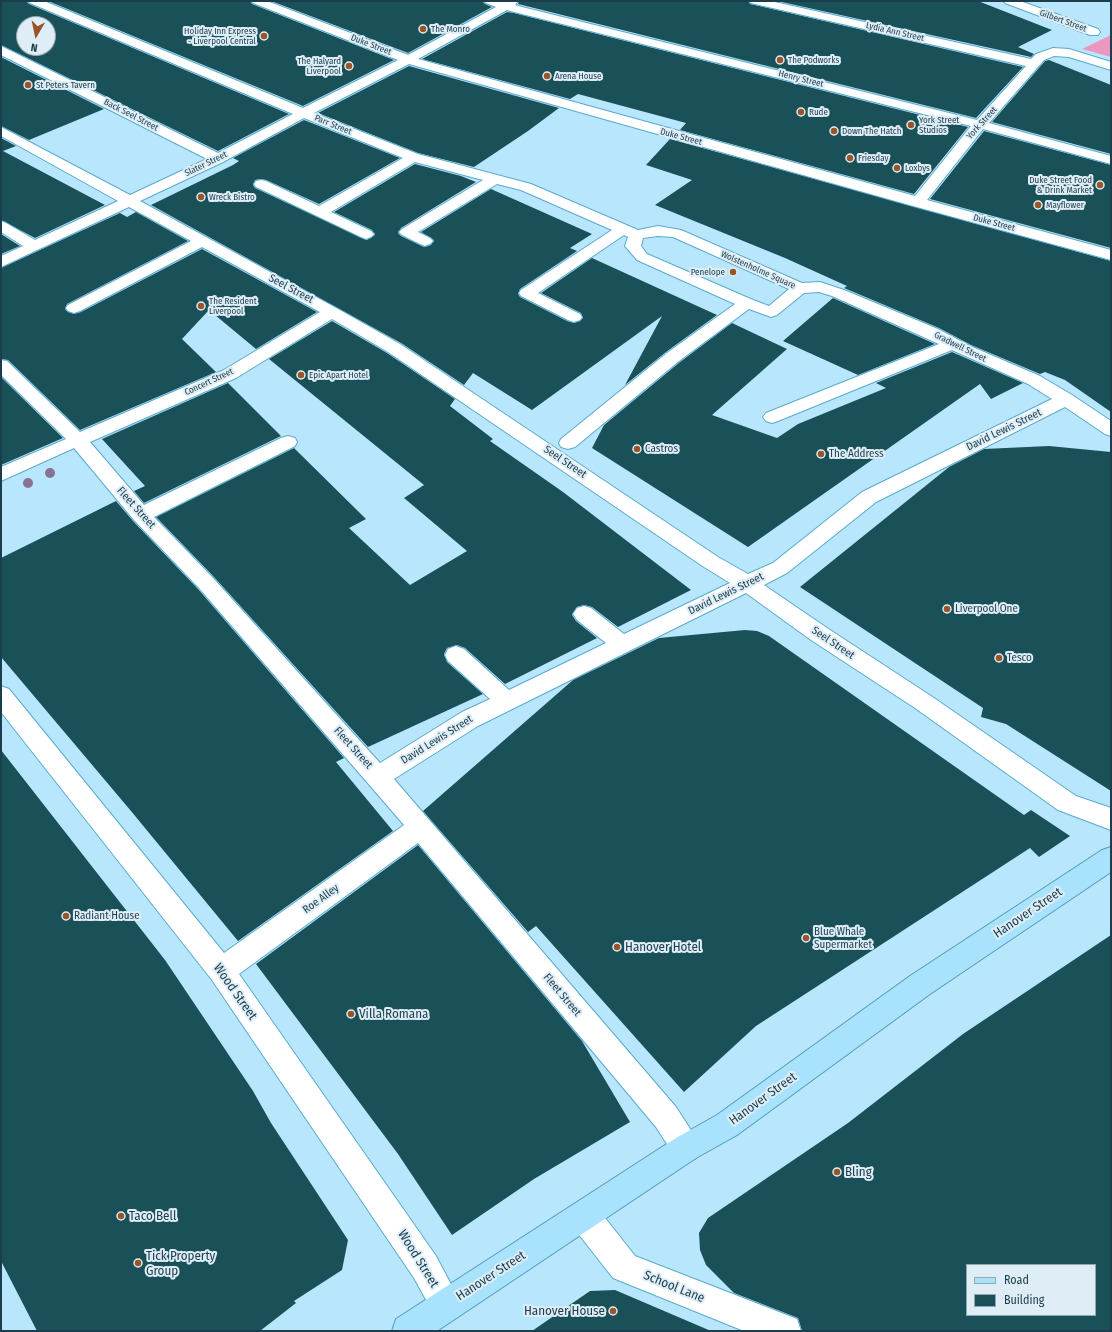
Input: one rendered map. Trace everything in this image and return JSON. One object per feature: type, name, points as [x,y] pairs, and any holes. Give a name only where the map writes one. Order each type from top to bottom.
[{"type":"main road","name":"Hanover Street","points":[[408,1331],[686,1148],[727,1125],[920,985],[1111,858]]},
{"type":"street","name":"Parr Street","points":[[34,1],[413,157],[526,187],[630,232]]},
{"type":"street","name":"Duke Street","points":[[257,1],[408,60],[1111,256]]},
{"type":"street","name":"Henry Street","points":[[490,1],[510,4],[981,124],[1111,160]]},
{"type":"street","name":"Lydia Ann Street","points":[[755,1],[1035,64]]},
{"type":"street","name":"Gilbert Street","points":[[1009,1],[1100,30],[1078,40]]},
{"type":"street","name":"Slater Street","points":[[1,262],[129,201],[206,160],[304,113],[408,60],[510,4]]},
{"type":"street","name":"Back Seel Street","points":[[1,50],[206,160]]},
{"type":"street","name":"York Street","points":[[918,203],[926,190],[981,124],[1040,57],[1053,52],[1075,54],[1111,66]]},
{"type":"street","name":"Seel Street","points":[[1,131],[332,312],[394,348],[711,562],[748,584],[819,634],[924,702],[1067,804],[1111,819]]},
{"type":"street","points":[[320,212],[404,164],[413,157]]},
{"type":"street","points":[[425,241],[407,232],[494,179]]},
{"type":"street","points":[[261,184],[366,234]]},
{"type":"street","points":[[1,226],[35,246]]},
{"type":"street","name":"Wolstenholme Square","points":[[658,231],[676,234],[800,288],[771,312],[642,257],[633,246],[630,232],[658,231]]},
{"type":"street","points":[[574,317],[527,293],[630,232]]},
{"type":"street","points":[[74,308],[202,241]]},
{"type":"street","name":"Gradwell Street","points":[[800,288],[820,287],[838,293],[932,333],[953,344],[1034,380],[1066,399],[1111,430]]},
{"type":"street","points":[[568,443],[674,357],[747,303]]},
{"type":"street","name":"Concert Street","points":[[1,475],[72,442],[230,374],[332,312]]},
{"type":"street","points":[[772,417],[953,344]]},
{"type":"street","name":"Fleet Street","points":[[1,365],[206,583],[378,777],[666,1117],[686,1148]]},
{"type":"street","name":"David Lewis Street","points":[[378,777],[470,719],[780,568],[869,497],[1066,399]]},
{"type":"street","points":[[141,515],[288,442]]},
{"type":"street","points":[[584,614],[623,645]]},
{"type":"street","points":[[456,655],[506,701]]},
{"type":"street","name":"Wood Street","points":[[1,695],[221,971],[425,1267],[446,1305]]},
{"type":"street","name":"Roe Alley","points":[[221,971],[404,838],[422,828]]},
{"type":"street","name":"School Lane","points":[[584,1216],[624,1267],[785,1331]]},
{"type":"shaded area","points":[[1111,35],[1111,57],[1082,49]]},
{"type":"building","points":[[1,1],[26,1],[29,4],[289,114],[218,151],[24,56],[56,56],[56,16],[16,16],[16,52],[1,45]]},
{"type":"building","points":[[48,1],[250,1],[252,4],[394,60],[303,106]]},
{"type":"building","points":[[271,1],[482,1],[492,7],[408,53]]},
{"type":"building","points":[[519,1],[748,1],[750,4],[1023,67],[976,118],[518,4]]},
{"type":"building","points":[[777,1],[978,1],[1052,30],[1018,47],[1034,54],[1031,57]]},
{"type":"building","points":[[507,12],[968,127],[914,194],[680,130],[686,123],[578,94],[570,99],[422,59]]},
{"type":"building","points":[[1,57],[104,109],[29,140],[1,126]]},
{"type":"building","points":[[1049,60],[1111,85],[1111,154],[992,122],[1045,61]]},
{"type":"building","points":[[409,66],[559,108],[528,131],[474,167],[418,153],[318,113]]},
{"type":"building","points":[[304,120],[400,158],[319,204],[266,180],[255,180],[253,185],[255,188],[367,240],[375,235],[372,230],[334,212],[415,164],[461,176],[476,182],[401,228],[398,233],[401,236],[424,247],[431,245],[434,240],[421,232],[491,189],[592,234],[570,248],[577,251],[520,289],[518,294],[520,297],[567,321],[574,323],[580,321],[583,318],[581,313],[541,293],[592,258],[717,315],[666,352],[625,385],[662,316],[532,410],[473,373],[464,385],[401,343],[151,205],[233,165],[239,161],[233,158]]},
{"type":"building","points":[[984,131],[1111,165],[1111,248],[930,199]]},
{"type":"building","points":[[1,138],[16,146],[3,151],[105,205],[35,238],[1,220]]},
{"type":"building","points":[[670,139],[1111,261],[1111,412],[1065,380],[1045,372],[1040,374],[971,345],[939,328],[844,288],[847,286],[785,258],[655,205],[692,180],[646,165]]},
{"type":"building","points":[[136,212],[188,241],[67,304],[65,309],[68,312],[74,314],[81,312],[202,249],[317,312],[256,349],[209,310],[182,339],[216,372],[80,430],[8,360],[1,359],[1,268],[120,213],[127,217]]},
{"type":"building","points":[[1,234],[20,246],[1,254]]},
{"type":"building","points":[[833,298],[935,344],[858,375],[783,341]]},
{"type":"building","points":[[332,321],[387,353],[455,399],[450,406],[493,439],[490,441],[563,492],[691,590],[618,627],[592,607],[584,605],[577,607],[572,615],[576,621],[597,638],[505,684],[465,648],[457,645],[447,648],[444,654],[447,662],[483,694],[368,747],[214,577],[156,517],[294,448],[366,519],[349,528],[410,585],[467,551],[404,498],[424,485],[269,359]]},
{"type":"building","points":[[732,323],[787,349],[712,415],[777,438],[798,424],[886,388],[876,383],[952,352],[1023,383],[991,399],[980,384],[748,547],[592,448],[604,425],[680,362]]},
{"type":"building","points":[[1,377],[63,438],[1,465]]},
{"type":"building","points":[[228,383],[281,436],[144,503],[134,491],[145,486],[102,439]]},
{"type":"building","name":"Liverpool One","points":[[1049,446],[1111,452],[1111,791],[1006,724],[981,717],[983,708],[800,587],[949,467],[984,449]]},
{"type":"building","points":[[116,501],[198,589],[344,758],[336,762],[393,831],[238,941],[1,657],[1,558]]},
{"type":"building","points":[[745,630],[757,631],[769,636],[1024,815],[1031,810],[1070,836],[1039,857],[1030,848],[756,1026],[684,1092],[536,926],[528,932],[423,811],[573,680],[659,638]]},
{"type":"building","points":[[1,750],[165,960],[253,1091],[271,1123],[348,1240],[342,1270],[294,1301],[296,1303],[260,1331],[37,1331],[1,1261]]},
{"type":"building","points":[[418,845],[582,1041],[630,1122],[534,1179],[452,1235],[398,1154],[256,964]]},
{"type":"building","points":[[1111,935],[1111,1331],[802,1331],[798,1318],[734,1293],[706,1265],[700,1250],[699,1233],[708,1218],[848,1123],[963,1034]]},
{"type":"building","name":"Hanover House","points":[[615,1290],[711,1331],[532,1331],[590,1291]]},
{"type":"place","name":"The Monro","points":[[423,29]]},
{"type":"place","name":"Holiday Inn Express - Liverpool Central","points":[[264,36]]},
{"type":"place","name":"The Podworks","points":[[780,60]]},
{"type":"place","name":"The Halyard Liverpool","points":[[349,66]]},
{"type":"place","name":"Arena House","points":[[547,76]]},
{"type":"place","name":"St Peters Tavern","points":[[28,85]]},
{"type":"place","name":"Rude","points":[[801,112]]},
{"type":"place","name":"York Street Studios","points":[[911,125]]},
{"type":"place","name":"Down The Hatch","points":[[834,131]]},
{"type":"place","name":"Friesday","points":[[850,158]]},
{"type":"place","name":"Loxbys","points":[[897,168]]},
{"type":"place","name":"Duke Street Food & Drink Market","points":[[1100,185]]},
{"type":"place","name":"Wreck Bistro","points":[[201,197]]},
{"type":"place","name":"Mayflower","points":[[1038,205]]},
{"type":"place","name":"Penelope","points":[[733,272]]},
{"type":"place","name":"The Resident Liverpool","points":[[201,306]]},
{"type":"place","name":"Epic Apart Hotel","points":[[301,375]]},
{"type":"place","name":"Castros","points":[[637,449]]},
{"type":"place","name":"The Address","points":[[821,454]]},
{"type":"place","name":"Liverpool One","points":[[947,609]]},
{"type":"place","name":"Tesco","points":[[999,658]]},
{"type":"place","name":"Radiant House","points":[[66,916]]},
{"type":"place","name":"Blue Whale Supermarket","points":[[806,938]]},
{"type":"place","name":"Hanover Hotel","points":[[617,947]]},
{"type":"place","name":"Villa Romana","points":[[351,1014]]},
{"type":"place","name":"Bling","points":[[837,1172]]},
{"type":"place","name":"Taco Bell","points":[[121,1216]]},
{"type":"place","name":"Tick Property Group","points":[[138,1263]]},
{"type":"place","name":"Hanover House","points":[[613,1311]]}]
